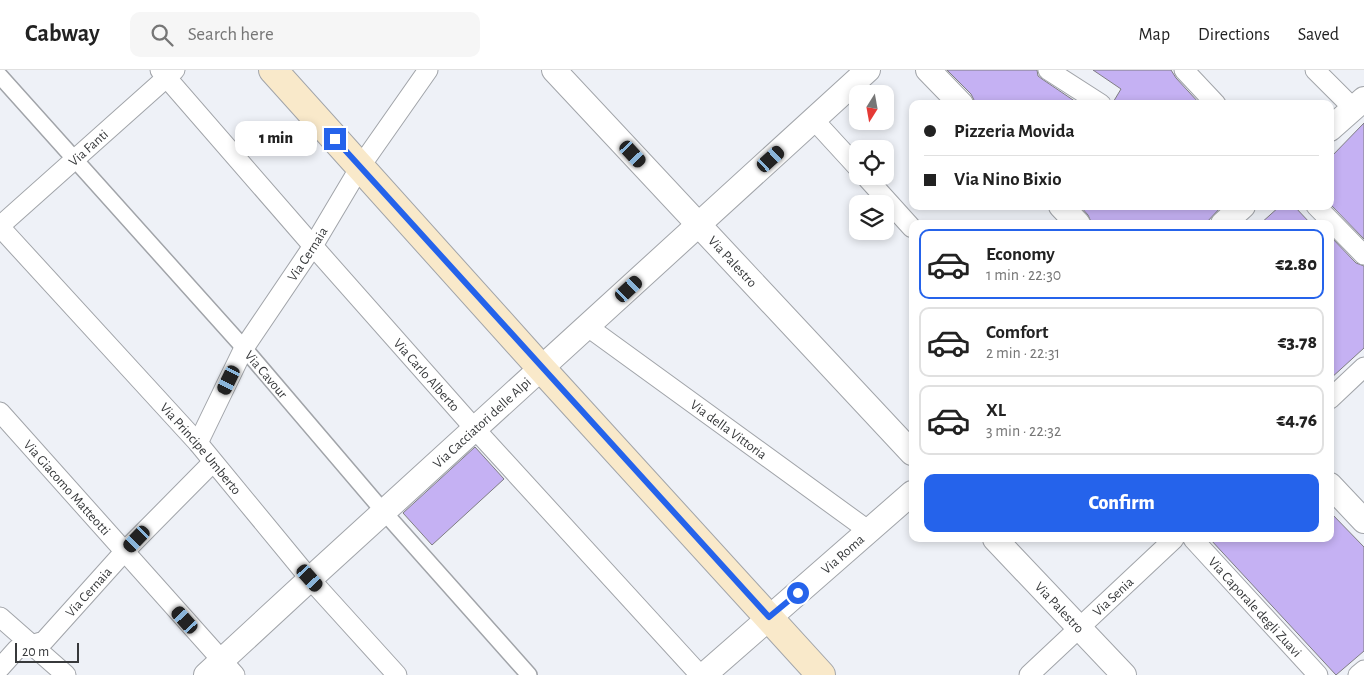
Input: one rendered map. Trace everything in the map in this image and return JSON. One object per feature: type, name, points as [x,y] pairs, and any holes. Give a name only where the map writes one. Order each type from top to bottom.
[{"type":"main road","points":[[273,70],[821,675]]},
{"type":"street","name":"Via Cernaia","points":[[198,443],[244,348],[313,246],[360,167],[428,70]]},
{"type":"street","name":"Via Palestro","points":[[554,70],[909,449]]},
{"type":"street","name":"Via Cacciatori delle Alpi","points":[[221,670],[310,578],[588,327],[868,70]]},
{"type":"street","points":[[928,70],[957,100]]},
{"type":"street","points":[[1048,70],[1095,100]]},
{"type":"street","points":[[1184,70],[1212,100]]},
{"type":"street","points":[[1315,70],[1359,104],[1334,126]]},
{"type":"street","name":"Via Fanti","points":[[0,226],[76,159],[167,72]]},
{"type":"street","name":"Via Carlo Alberto","points":[[167,72],[313,246],[475,429],[700,675]]},
{"type":"street","name":"Via Cavour","points":[[0,76],[244,348],[384,512],[529,675]]},
{"type":"street","points":[[814,120],[849,158]]},
{"type":"street","points":[[873,185],[909,225]]},
{"type":"street","points":[[1065,210],[1074,220]]},
{"type":"street","points":[[1320,210],[1330,220]]},
{"type":"street","points":[[1334,224],[1364,255]]},
{"type":"street","name":"Via Principe Umberto","points":[[0,226],[198,443],[310,578],[397,675]]},
{"type":"street","name":"Via della Vittoria","points":[[588,327],[869,531]]},
{"type":"street","points":[[1334,395],[1364,367]]},
{"type":"street","name":"Via Giacomo Matteotti","points":[[0,412],[124,552],[221,670]]},
{"type":"street","name":"Via Cernaia","points":[[0,668],[17,649],[44,641],[124,552],[213,462]]},
{"type":"street","points":[[1334,489],[1364,521]]},
{"type":"street","name":"Via Roma","points":[[704,675],[909,496]]},
{"type":"street","name":"Via Palestro","points":[[997,542],[1124,675]]},
{"type":"street","name":"Via Senia","points":[[1029,675],[1171,542]]},
{"type":"street","name":"Via Caporale degli Zuavi","points":[[1197,542],[1318,675]]},
{"type":"street","points":[[0,618],[66,675]]},
{"type":"street","points":[[1358,675],[1364,670]]},
{"type":"building","points":[[947,70],[1037,70],[1038,76],[1073,100],[974,100],[971,94]]},
{"type":"building","points":[[1093,70],[1171,70],[1196,100],[1114,100],[1121,89]]},
{"type":"building","points":[[1364,123],[1364,239],[1334,208],[1334,154]]},
{"type":"building","points":[[1084,210],[1218,210],[1209,220],[1090,220]]},
{"type":"building","points":[[1276,210],[1298,210],[1307,220],[1264,220]]},
{"type":"building","points":[[1334,240],[1356,263],[1364,266],[1364,348],[1334,375]]},
{"type":"building","points":[[475,447],[504,479],[432,545],[403,513]]},
{"type":"building","points":[[1334,516],[1364,547],[1364,651],[1336,675],[1213,542],[1334,542]]},
{"type":"route","points":[[335,139],[769,617],[798,593]]}]
